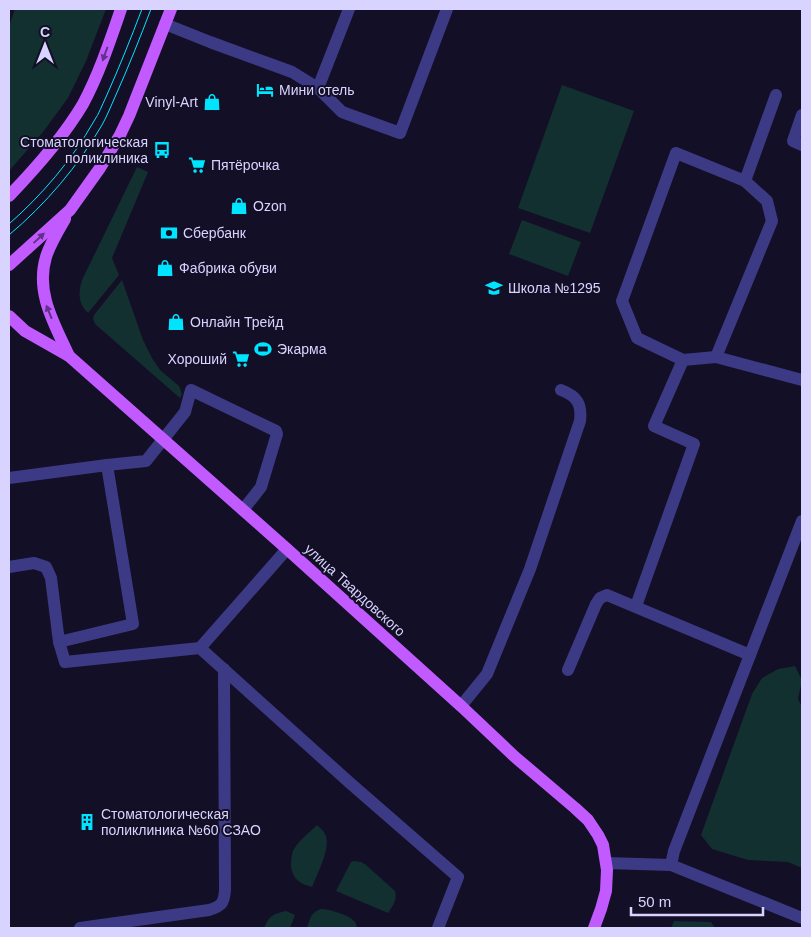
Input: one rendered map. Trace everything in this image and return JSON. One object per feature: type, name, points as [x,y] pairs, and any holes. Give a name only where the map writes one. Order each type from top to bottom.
[{"type":"main road","points":[[9,196],[36,168],[77,114],[97,75],[122,9]]},
{"type":"main road","points":[[69,356],[46,306],[43,278],[47,255],[54,238],[70,210],[100,168],[120,135],[171,9]]},
{"type":"main road","points":[[9,265],[70,210]]},
{"type":"main road","name":"улица Твардовского","points":[[9,316],[25,331],[69,356],[287,549],[515,757],[588,820],[598,835],[606,863],[606,890],[594,928]]},
{"type":"main road","points":[[9,328],[25,331]]},
{"type":"lane","points":[[318,88],[349,9]]},
{"type":"lane","points":[[165,24],[292,72],[318,88],[342,112],[400,133],[447,9]]},
{"type":"lane","points":[[745,181],[776,95]]},
{"type":"lane","points":[[802,115],[793,141],[802,144]]},
{"type":"lane","points":[[716,357],[772,221],[766,201],[745,181],[676,153],[622,301],[636,338],[683,360],[716,357],[802,380]]},
{"type":"lane","points":[[636,606],[694,444],[654,426],[683,360]]},
{"type":"lane","points":[[9,478],[146,461],[186,412],[191,390],[276,431],[261,487],[243,510]]},
{"type":"lane","points":[[461,706],[487,674],[530,569],[580,421],[581,414],[576,399],[571,394],[561,390]]},
{"type":"lane","points":[[60,642],[133,624],[107,465]]},
{"type":"lane","points":[[671,865],[674,851],[802,521]]},
{"type":"lane","points":[[9,567],[34,563],[46,567],[51,578],[60,642],[65,662],[200,648],[287,549]]},
{"type":"lane","points":[[568,670],[596,604],[600,598],[607,595],[750,655]]},
{"type":"lane","points":[[200,648],[458,877],[438,928]]},
{"type":"lane","points":[[80,928],[209,910],[219,907],[224,899],[224,670]]},
{"type":"lane","points":[[606,863],[671,865],[802,918]]},
{"type":"green space","points":[[15,9],[106,9],[86,61],[68,98],[43,132],[9,171],[9,26]]},
{"type":"green space","points":[[562,85],[634,111],[590,233],[518,208]]},
{"type":"green space","points":[[137,167],[148,172],[112,258],[119,275],[88,313],[82,305],[80,298],[82,280]]},
{"type":"green space","points":[[522,220],[581,242],[568,276],[509,254]]},
{"type":"green space","points":[[122,280],[143,340],[160,370],[179,386],[182,394],[180,398],[95,324],[94,315]]},
{"type":"green space","points":[[795,666],[802,680],[798,699],[802,707],[802,868],[788,862],[748,860],[712,849],[701,835],[752,694],[762,678],[778,669]]},
{"type":"green space","points":[[317,825],[325,834],[327,846],[312,887],[301,883],[296,878],[292,871],[291,859],[293,851],[298,844]]},
{"type":"green space","points":[[354,861],[366,865],[395,891],[395,900],[388,913],[336,891],[351,862]]},
{"type":"green space","points":[[321,909],[334,911],[348,917],[355,922],[357,928],[307,928],[313,914]]},
{"type":"green space","points":[[286,911],[295,915],[290,928],[264,928],[272,916]]},
{"type":"green space","points":[[674,921],[711,922],[715,928],[671,928]]},
{"type":"tram line","points":[[9,224],[56,176],[85,135],[106,97],[142,9]]},
{"type":"tram line","points":[[9,235],[60,184],[93,140],[109,111],[151,9]]},
{"type":"place","name":"Мини отель","points":[[265,90]]},
{"type":"place","name":"Vinyl-Art","points":[[212,102]]},
{"type":"place","name":"Стоматологическая поликлиника","points":[[162,150]]},
{"type":"place","name":"Пятёрочка","points":[[197,165]]},
{"type":"place","name":"Ozon","points":[[239,206]]},
{"type":"place","name":"Сбербанк","points":[[169,233]]},
{"type":"place","name":"Фабрика обуви","points":[[165,268]]},
{"type":"place","name":"Школа №1295","points":[[494,288]]},
{"type":"place","name":"Онлайн Трейд","points":[[176,322]]},
{"type":"place","name":"Экарма","points":[[263,349]]},
{"type":"place","name":"Хороший","points":[[241,359]]},
{"type":"place","name":"Стоматологическая поликлиника №60 СЗАО","points":[[87,822]]}]
